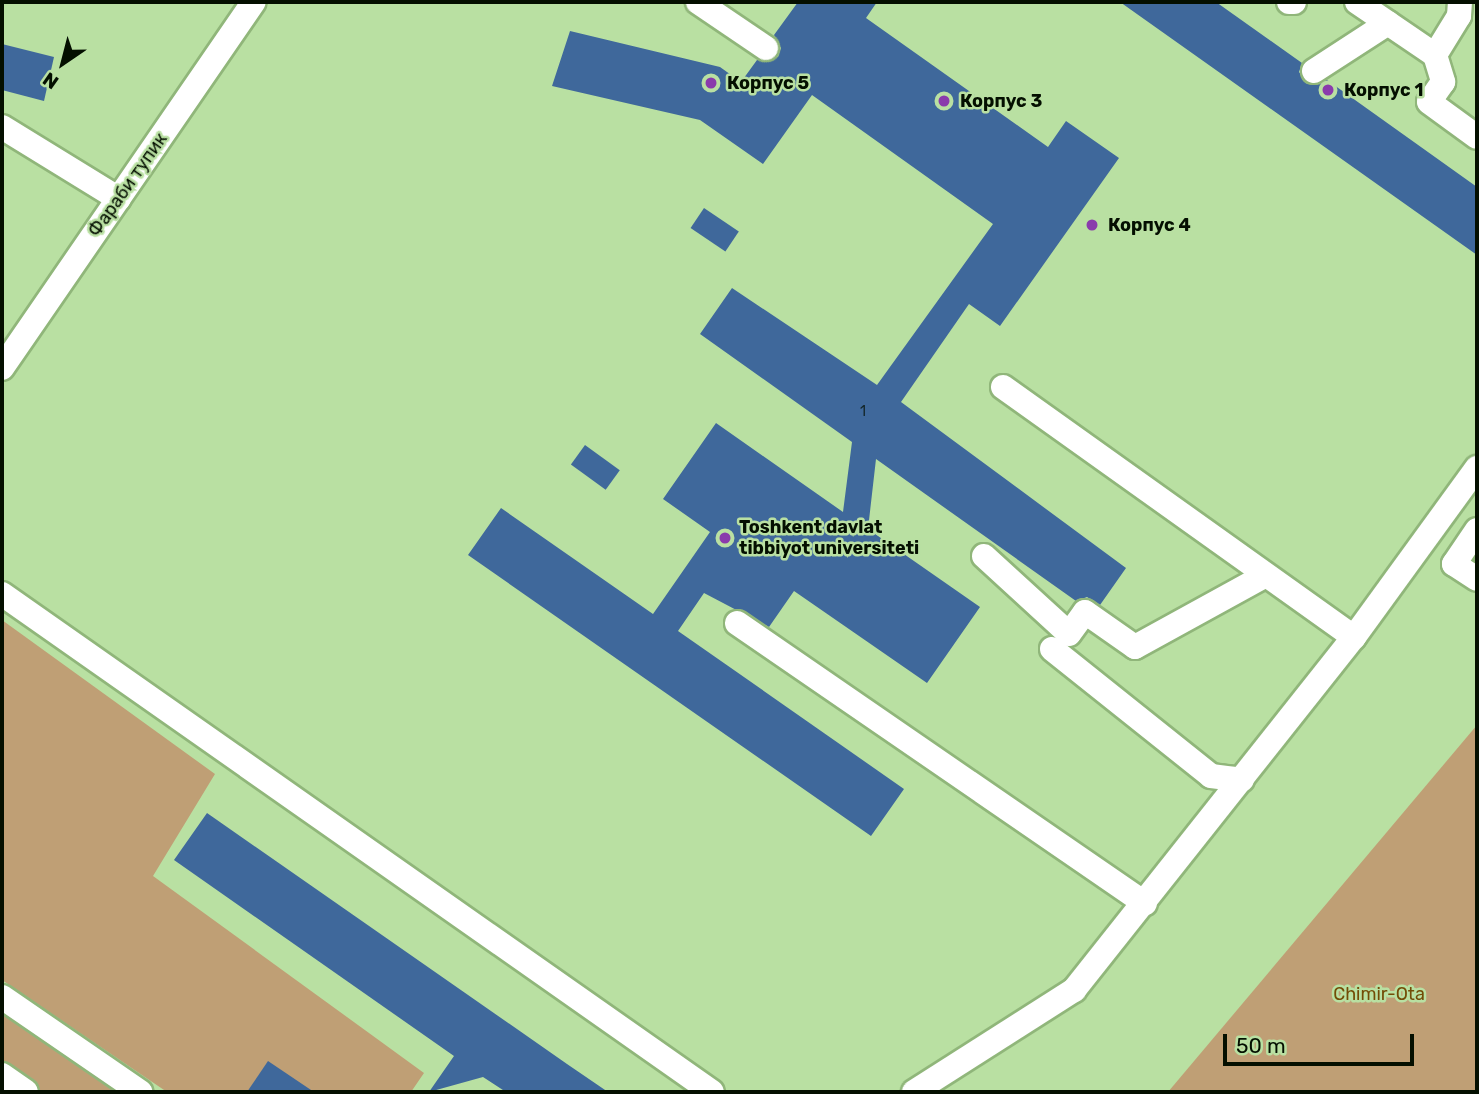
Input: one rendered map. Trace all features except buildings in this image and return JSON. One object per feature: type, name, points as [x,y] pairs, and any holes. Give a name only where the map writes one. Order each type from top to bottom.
[{"type":"street","name":"Фараби тупик","points":[[2,368],[254,2]]},
{"type":"street","points":[[698,2],[766,48]]},
{"type":"street","points":[[1289,2],[1294,2]]},
{"type":"street","points":[[1357,2],[1435,55],[1443,82],[1429,102],[1477,137]]},
{"type":"street","points":[[1435,55],[1459,16],[1460,2]]},
{"type":"street","points":[[1314,71],[1388,23]]},
{"type":"street","points":[[2,127],[118,199]]},
{"type":"street","points":[[1003,387],[1354,637]]},
{"type":"street","points":[[914,1092],[1074,990],[1354,637],[1477,468]]},
{"type":"street","points":[[1477,530],[1454,564],[1477,579]]},
{"type":"street","points":[[984,556],[1069,634],[1085,611],[1135,647],[1266,575]]},
{"type":"street","points":[[2,594],[712,1092]]},
{"type":"street","points":[[737,623],[1145,903]]},
{"type":"street","points":[[1052,649],[1211,776],[1242,780]]},
{"type":"street","points":[[2,997],[140,1092]]},
{"type":"street","points":[[2,1075],[26,1092]]},
{"type":"green space","points":[[2,620],[215,774],[153,876],[424,1073],[411,1092],[167,1092],[2,980]]},
{"type":"green space","name":"Chimir-Ota","points":[[1477,725],[1477,1092],[1168,1092]]},
{"type":"green space","points":[[2,1013],[115,1092],[2,1092]]},
{"type":"place","name":"Корпус 5","points":[[711,83]]},
{"type":"place","name":"Корпус 1","points":[[1328,90]]},
{"type":"place","name":"Корпус 3","points":[[944,101]]},
{"type":"place","name":"Корпус 4","points":[[1092,225]]},
{"type":"place","name":"Toshkent davlat tibbiyot universiteti","points":[[725,538]]}]
